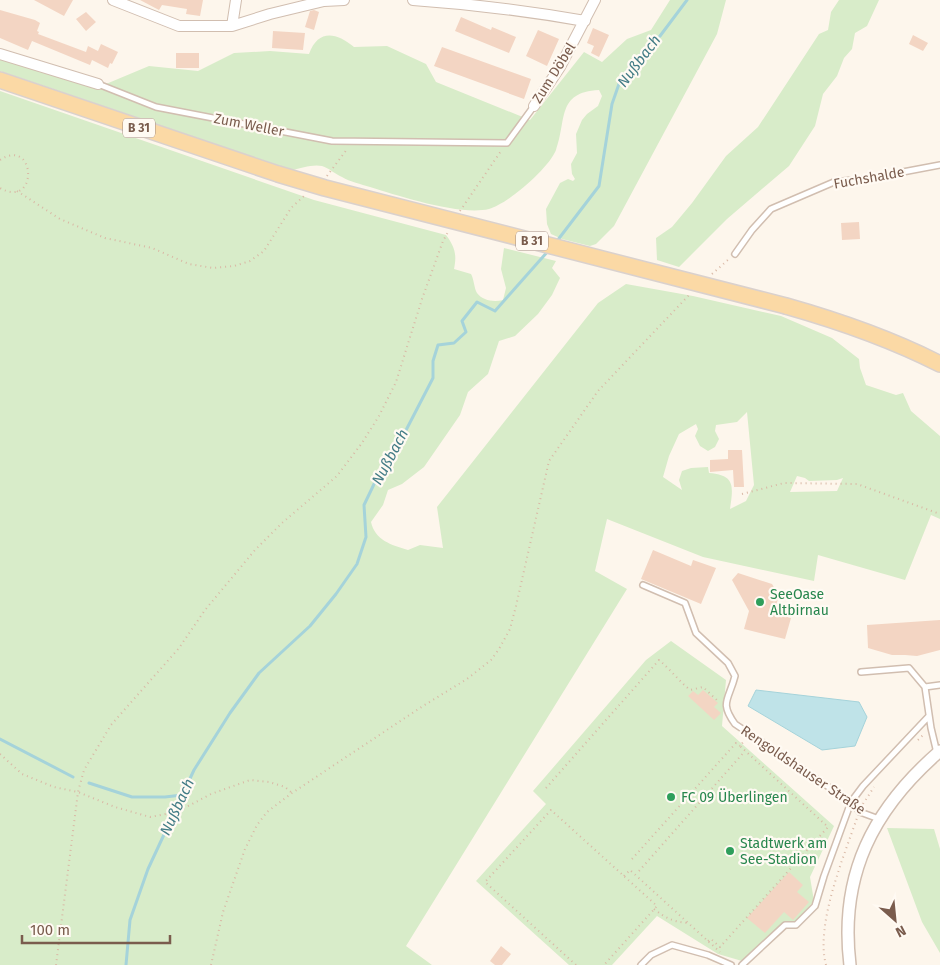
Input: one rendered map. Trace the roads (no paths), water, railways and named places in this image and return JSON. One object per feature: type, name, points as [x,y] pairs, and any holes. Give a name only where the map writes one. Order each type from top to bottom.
[{"type":"main road","name":"B 31","points":[[0,80],[221,156],[334,191],[786,306],[857,329],[916,352],[940,364]]},
{"type":"street","points":[[113,0],[179,26],[232,26],[270,14],[324,1],[344,0]]},
{"type":"street","points":[[232,26],[236,0]]},
{"type":"street","points":[[413,0],[502,8],[585,21]]},
{"type":"street","name":"Zum Döbel","points":[[534,106],[560,67],[595,0]]},
{"type":"street","name":"Zum Weller","points":[[0,54],[98,84]]},
{"type":"street","name":"Rengoldshauser Straße","points":[[850,965],[849,912],[854,880],[861,855],[879,819],[900,790],[918,770],[939,753]]},
{"type":"lane","name":"Zum Weller","points":[[98,84],[156,106],[332,141],[508,143]]},
{"type":"lane","name":"Zum Döbel","points":[[508,143],[534,106]]},
{"type":"lane","name":"Fuchshalde","points":[[734,254],[771,209],[834,182],[871,178],[940,165]]},
{"type":"lane","name":"Rengoldshauser Straße","points":[[643,585],[685,603],[696,633],[728,663],[735,676],[732,690],[725,701],[728,714],[735,724],[851,802],[860,812],[879,819]]},
{"type":"lane","points":[[862,672],[908,668],[925,687],[931,728],[939,753]]},
{"type":"lane","points":[[925,687],[940,685]]},
{"type":"lane","points":[[742,965],[785,925],[796,925],[815,906],[851,802],[863,786],[929,716]]},
{"type":"lane","points":[[641,965],[651,955],[672,945],[708,955],[728,964]]},
{"type":"water","points":[[756,690],[859,702],[867,717],[855,746],[822,750],[748,706]]},
{"type":"waterway","name":"Nußbach","points":[[557,241],[599,186],[612,104],[620,81],[636,59],[660,36],[687,0]]},
{"type":"waterway","name":"Nußbach","points":[[126,965],[130,920],[148,869],[194,770],[230,713],[259,673],[310,626],[357,564],[366,537],[364,505],[433,378],[433,361],[438,345],[454,343],[466,332],[462,321],[477,302],[495,311],[549,250]]},
{"type":"waterway","points":[[0,739],[73,777]]},
{"type":"waterway","points":[[89,783],[132,797],[182,795]]},
{"type":"place","name":"SeeOase Altbirnau","points":[[760,602]]},
{"type":"place","name":"FC 09 Überlingen","points":[[671,797]]},
{"type":"place","name":"Stadtwerk am See-Stadion","points":[[730,851]]}]
